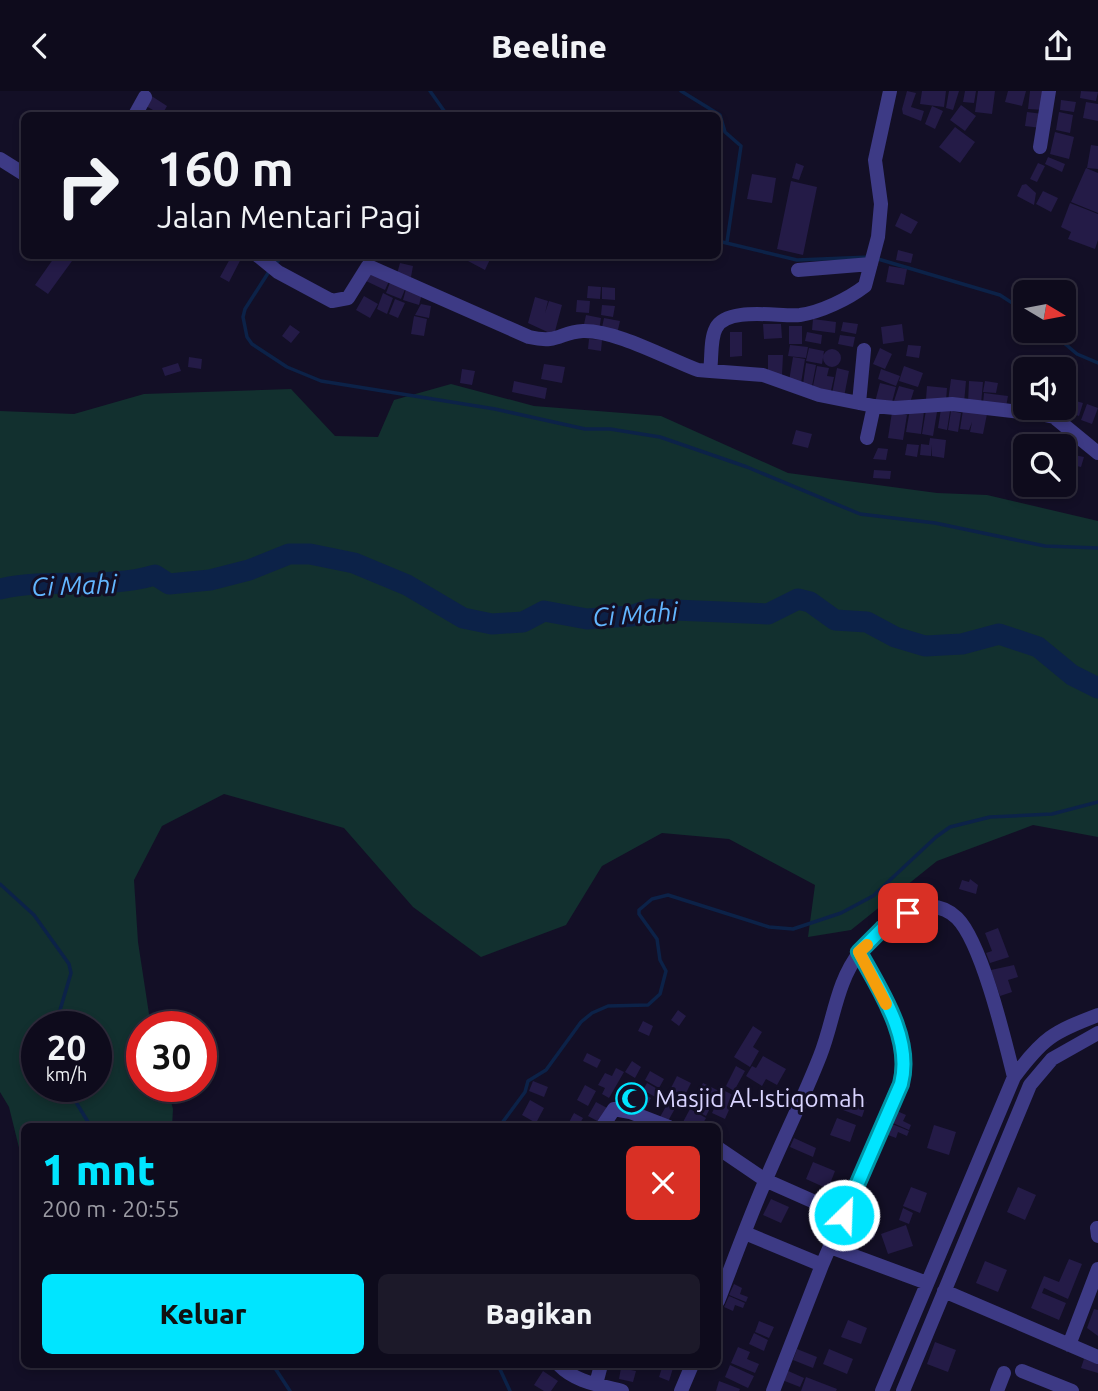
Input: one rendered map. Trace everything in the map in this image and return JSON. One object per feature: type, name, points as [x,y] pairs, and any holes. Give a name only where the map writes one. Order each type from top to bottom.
[{"type":"street","points":[[710,371],[716,328],[723,320],[740,315],[801,315],[820,310],[864,286],[881,211],[875,160],[890,91]]},
{"type":"street","points":[[1040,147],[1049,91]]},
{"type":"street","points":[[137,112],[145,97]]},
{"type":"street","points":[[0,159],[21,172]]},
{"type":"street","points":[[262,259],[278,272],[338,302],[348,298],[371,261],[529,337],[556,340],[582,331],[609,335],[698,370],[763,375],[819,395],[867,405],[895,408],[952,404],[1054,417],[1098,453]]},
{"type":"street","points":[[798,270],[871,264]]},
{"type":"street","points":[[864,350],[867,437]]},
{"type":"street","points":[[721,1293],[765,1181],[821,1054],[846,972],[859,952],[882,929],[922,906],[934,905],[956,918],[966,929],[996,1008],[1014,1077]]},
{"type":"street","points":[[773,1391],[822,1265],[901,1084],[905,1062],[884,998],[859,952]]},
{"type":"street","points":[[882,1391],[1014,1077],[1046,1038],[1098,1015]]},
{"type":"street","points":[[903,1391],[1030,1085],[1052,1059],[1098,1033]]},
{"type":"street","points":[[605,1123],[614,1109],[659,1123]]},
{"type":"street","points":[[721,1150],[765,1181],[844,1215]]},
{"type":"street","points":[[744,1233],[822,1265]]},
{"type":"street","points":[[830,1247],[927,1282],[940,1280],[944,1291],[1098,1357]]},
{"type":"street","points":[[1069,1345],[1098,1269]]},
{"type":"street","points":[[562,1368],[590,1386],[622,1391]]},
{"type":"street","points":[[590,1386],[599,1368]]},
{"type":"street","points":[[681,1391],[691,1368]]},
{"type":"street","points":[[1021,1371],[1042,1386],[1072,1391]]},
{"type":"street","points":[[997,1391],[1004,1373]]},
{"type":"green space","points":[[451,384],[534,406],[661,416],[788,473],[937,493],[987,495],[1098,521],[1098,837],[1033,825],[937,861],[851,930],[808,937],[815,885],[729,839],[662,833],[602,866],[566,925],[481,957],[413,907],[344,828],[224,794],[162,826],[134,880],[138,942],[149,1011],[126,1011],[126,1102],[171,1102],[172,1123],[21,1123],[21,1156],[9,1107],[0,1092],[0,411],[74,414],[144,394],[291,389],[335,436],[378,437],[394,400]]},
{"type":"building","points":[[907,91],[916,93],[911,107],[924,111],[921,121],[903,114]]},
{"type":"building","points":[[922,91],[946,91],[944,107],[920,104]]},
{"type":"building","points":[[949,91],[959,91],[953,110],[946,108]]},
{"type":"building","points":[[965,91],[976,91],[974,103],[963,102]]},
{"type":"building","points":[[978,91],[995,91],[992,114],[975,112]]},
{"type":"building","points":[[1008,91],[1026,91],[1022,106],[1005,102]]},
{"type":"building","points":[[1030,91],[1047,91],[1045,110],[1028,109]]},
{"type":"building","points":[[1081,91],[1098,92],[1096,101],[1080,98]]},
{"type":"building","points":[[150,95],[167,106],[164,112],[157,112],[144,105]]},
{"type":"building","points":[[1061,100],[1076,102],[1074,112],[1060,110]]},
{"type":"building","points":[[1086,102],[1098,104],[1098,121],[1083,118]]},
{"type":"building","points":[[961,105],[976,116],[965,131],[950,120]]},
{"type":"building","points":[[932,106],[943,111],[935,129],[925,124]]},
{"type":"building","points":[[1027,112],[1043,114],[1041,128],[1025,126]]},
{"type":"building","points":[[1059,112],[1073,115],[1070,133],[1056,130]]},
{"type":"building","points":[[955,127],[975,142],[960,163],[939,147]]},
{"type":"building","points":[[1055,132],[1074,137],[1069,159],[1050,154]]},
{"type":"building","points":[[1091,145],[1098,146],[1098,169],[1087,168]]},
{"type":"building","points":[[1048,157],[1065,164],[1062,172],[1045,164]]},
{"type":"building","points":[[796,163],[804,166],[799,180],[792,178]]},
{"type":"building","points":[[1038,163],[1045,166],[1037,182],[1030,179]]},
{"type":"building","points":[[1086,168],[1098,173],[1098,213],[1071,202]]},
{"type":"building","points":[[752,174],[776,178],[772,203],[747,199]]},
{"type":"building","points":[[791,181],[817,187],[803,255],[777,249]]},
{"type":"building","points":[[1026,184],[1036,193],[1034,205],[1017,196],[1022,185]]},
{"type":"building","points":[[1043,191],[1058,198],[1051,212],[1036,204]]},
{"type":"building","points":[[1070,203],[1098,214],[1098,240],[1095,249],[1068,239],[1071,232],[1061,227]]},
{"type":"building","points":[[901,213],[918,222],[911,234],[895,226]]},
{"type":"building","points":[[898,250],[913,254],[911,263],[896,260]]},
{"type":"building","points":[[53,259],[72,261],[48,294],[35,285]]},
{"type":"building","points":[[230,259],[241,259],[229,282],[220,277]]},
{"type":"building","points":[[469,259],[490,259],[485,270],[468,261]]},
{"type":"building","points":[[400,263],[413,266],[411,277],[397,274]]},
{"type":"building","points":[[889,266],[907,269],[904,285],[886,282]]},
{"type":"building","points":[[370,272],[389,281],[385,290],[366,281]]},
{"type":"building","points":[[391,280],[406,287],[401,299],[386,293]]},
{"type":"building","points":[[588,286],[601,287],[600,299],[587,298]]},
{"type":"building","points":[[602,287],[615,288],[615,300],[602,299]]},
{"type":"building","points":[[406,289],[422,294],[419,305],[403,300]]},
{"type":"building","points":[[383,293],[393,298],[387,314],[377,309]]},
{"type":"building","points":[[364,296],[378,304],[370,318],[356,310]]},
{"type":"building","points":[[535,297],[548,301],[545,313],[549,301],[562,305],[554,335],[528,323]]},
{"type":"building","points":[[395,299],[405,303],[398,318],[389,314]]},
{"type":"building","points":[[577,300],[590,301],[589,313],[576,312]]},
{"type":"building","points":[[421,304],[431,306],[429,318],[415,315]]},
{"type":"building","points":[[602,305],[615,306],[613,317],[601,315]]},
{"type":"building","points":[[586,315],[601,318],[599,331],[583,329]]},
{"type":"building","points":[[414,316],[427,319],[424,336],[411,334]]},
{"type":"building","points":[[604,318],[620,321],[617,334],[601,332]]},
{"type":"building","points":[[813,319],[836,322],[835,333],[812,330]]},
{"type":"building","points":[[843,322],[858,324],[856,334],[841,331]]},
{"type":"building","points":[[763,324],[781,324],[782,338],[764,339]]},
{"type":"building","points":[[902,324],[904,341],[883,344],[881,327]]},
{"type":"building","points":[[290,325],[300,332],[291,343],[282,336]]},
{"type":"building","points":[[789,326],[802,326],[802,344],[789,344]]},
{"type":"building","points":[[730,332],[742,332],[742,356],[730,357]]},
{"type":"building","points":[[807,332],[822,335],[821,344],[805,341]]},
{"type":"building","points":[[840,335],[855,337],[853,347],[838,344]]},
{"type":"building","points":[[589,339],[602,340],[601,351],[588,349]]},
{"type":"building","points":[[790,345],[808,347],[806,358],[788,356]]},
{"type":"building","points":[[908,345],[921,346],[919,358],[906,356]]},
{"type":"building","points":[[809,348],[824,351],[822,364],[806,361]]},
{"type":"building","points":[[880,348],[892,354],[885,369],[873,364]]},
{"type":"building","points":[[832,349],[838,352],[841,358],[838,364],[832,367],[826,364],[823,358],[826,352]]},
{"type":"building","points":[[768,355],[783,355],[782,375],[768,375]]},
{"type":"building","points":[[189,357],[202,359],[201,369],[188,367]]},
{"type":"building","points":[[793,357],[805,359],[801,383],[789,381]]},
{"type":"building","points":[[178,363],[181,371],[165,376],[162,368]]},
{"type":"building","points":[[806,363],[816,365],[812,386],[803,384]]},
{"type":"building","points":[[544,364],[565,367],[562,383],[541,379]]},
{"type":"building","points":[[817,366],[829,368],[827,376],[834,377],[830,395],[812,391]]},
{"type":"building","points":[[904,366],[923,373],[918,387],[899,381]]},
{"type":"building","points":[[837,368],[849,371],[844,397],[832,394]]},
{"type":"building","points":[[462,369],[475,371],[472,385],[460,383]]},
{"type":"building","points":[[881,369],[900,376],[896,386],[878,379]]},
{"type":"building","points":[[951,379],[966,381],[964,403],[948,401]]},
{"type":"building","points":[[514,381],[547,388],[545,399],[512,392]]},
{"type":"building","points":[[969,381],[983,382],[981,404],[968,403]]},
{"type":"building","points":[[985,381],[998,383],[996,393],[983,392]]},
{"type":"building","points":[[880,383],[896,387],[891,406],[875,402]]},
{"type":"building","points":[[899,386],[914,390],[909,406],[894,401]]},
{"type":"building","points":[[927,386],[947,388],[946,401],[926,399]]},
{"type":"building","points":[[984,393],[1008,396],[1006,407],[983,404]]},
{"type":"building","points":[[1076,401],[1083,403],[1079,416],[1076,415]]},
{"type":"building","points":[[1087,404],[1098,408],[1092,424],[1081,420]]},
{"type":"building","points":[[910,409],[924,412],[921,434],[906,432]]},
{"type":"building","points":[[941,409],[950,411],[947,430],[938,428]]},
{"type":"building","points":[[926,410],[937,412],[933,436],[922,434]]},
{"type":"building","points":[[963,410],[987,414],[983,434],[970,432],[972,422],[969,430],[960,429]]},
{"type":"building","points":[[951,411],[961,413],[958,432],[948,430]]},
{"type":"building","points":[[892,412],[907,415],[903,440],[888,438]]},
{"type":"building","points":[[796,430],[812,434],[808,448],[792,444]]},
{"type":"building","points":[[930,438],[946,440],[944,458],[932,456],[932,445],[931,456],[920,455],[921,444],[929,445]]},
{"type":"building","points":[[907,444],[919,445],[917,457],[905,455]]},
{"type":"building","points":[[878,448],[888,449],[886,460],[873,459]]},
{"type":"building","points":[[1076,455],[1084,457],[1081,467],[1076,466]]},
{"type":"building","points":[[874,470],[891,471],[890,479],[873,478]]},
{"type":"building","points":[[970,879],[978,885],[976,894],[959,889],[962,880],[969,882]]},
{"type":"building","points":[[924,886],[924,898],[906,907],[901,901]]},
{"type":"building","points":[[998,928],[1009,957],[990,963],[986,953],[992,951],[985,933]]},
{"type":"building","points":[[1014,965],[1018,977],[1008,980],[1012,992],[1000,996],[991,970]]},
{"type":"building","points":[[678,1010],[686,1016],[679,1026],[671,1020]]},
{"type":"building","points":[[643,1021],[653,1026],[649,1036],[638,1031]]},
{"type":"building","points":[[753,1026],[762,1032],[753,1047],[759,1051],[750,1067],[734,1057]]},
{"type":"building","points":[[587,1053],[601,1060],[597,1068],[583,1061]]},
{"type":"building","points":[[763,1056],[786,1069],[777,1085],[766,1079],[762,1086],[746,1076],[752,1066],[756,1068]]},
{"type":"building","points":[[632,1061],[641,1067],[635,1078],[625,1072]]},
{"type":"building","points":[[736,1066],[745,1071],[734,1091],[726,1086]]},
{"type":"building","points":[[616,1068],[624,1072],[609,1098],[602,1094],[605,1088],[598,1085],[605,1073],[612,1076]]},
{"type":"building","points":[[650,1071],[664,1079],[659,1088],[645,1080]]},
{"type":"building","points":[[677,1076],[691,1083],[682,1101],[668,1094]]},
{"type":"building","points":[[533,1081],[548,1087],[544,1097],[529,1091]]},
{"type":"building","points":[[647,1083],[661,1091],[657,1098],[643,1090]]},
{"type":"building","points":[[703,1083],[719,1091],[706,1116],[691,1108]]},
{"type":"building","points":[[585,1085],[596,1091],[588,1106],[577,1100]]},
{"type":"building","points":[[723,1090],[735,1096],[725,1119],[712,1113]]},
{"type":"building","points":[[642,1093],[651,1098],[644,1111],[635,1106]]},
{"type":"building","points":[[848,1095],[867,1102],[862,1117],[843,1110]]},
{"type":"building","points":[[530,1100],[544,1108],[536,1123],[522,1115]]},
{"type":"building","points":[[669,1101],[677,1105],[668,1121],[660,1117]]},
{"type":"building","points":[[596,1102],[609,1109],[601,1123],[588,1116]]},
{"type":"building","points":[[690,1109],[706,1118],[703,1123],[683,1122]]},
{"type":"building","points":[[897,1111],[906,1115],[903,1121],[911,1125],[909,1130],[893,1123]]},
{"type":"building","points":[[574,1113],[583,1118],[580,1123],[569,1123]]},
{"type":"building","points":[[837,1118],[856,1125],[850,1142],[830,1135]]},
{"type":"building","points":[[892,1124],[909,1131],[907,1136],[898,1132],[896,1138],[888,1135]]},
{"type":"building","points":[[934,1125],[956,1132],[949,1155],[927,1148]]},
{"type":"building","points":[[794,1138],[816,1148],[813,1157],[790,1147]]},
{"type":"building","points":[[813,1162],[835,1171],[828,1189],[806,1179]]},
{"type":"building","points":[[911,1187],[927,1193],[920,1213],[903,1206]]},
{"type":"building","points":[[1018,1187],[1036,1195],[1025,1220],[1007,1212]]},
{"type":"building","points":[[771,1199],[789,1207],[781,1223],[763,1215]]},
{"type":"building","points":[[903,1208],[913,1213],[909,1224],[899,1220]]},
{"type":"building","points":[[861,1215],[880,1223],[873,1240],[854,1232]]},
{"type":"building","points":[[906,1225],[913,1246],[888,1254],[881,1234]]},
{"type":"building","points":[[1069,1259],[1082,1264],[1068,1299],[1044,1288],[1042,1293],[1066,1303],[1059,1320],[1031,1308],[1044,1276],[1059,1282]]},
{"type":"building","points":[[985,1261],[1007,1270],[998,1292],[976,1283]]},
{"type":"building","points":[[734,1284],[742,1288],[740,1294],[748,1297],[746,1302],[729,1295]]},
{"type":"building","points":[[729,1296],[745,1303],[743,1308],[735,1305],[733,1311],[724,1307]]},
{"type":"building","points":[[1094,1309],[1098,1310],[1098,1336],[1087,1328]]},
{"type":"building","points":[[848,1320],[867,1328],[861,1344],[841,1337]]},
{"type":"building","points":[[759,1321],[774,1327],[769,1338],[755,1332]]},
{"type":"building","points":[[754,1333],[768,1340],[764,1351],[749,1344]]},
{"type":"building","points":[[935,1342],[956,1350],[948,1372],[927,1364]]},
{"type":"building","points":[[738,1347],[750,1352],[747,1359],[759,1364],[755,1373],[731,1363]]},
{"type":"building","points":[[797,1349],[817,1357],[813,1368],[793,1360]]},
{"type":"building","points":[[829,1349],[853,1359],[847,1374],[823,1364]]},
{"type":"building","points":[[1084,1359],[1098,1364],[1098,1373],[1081,1368]]},
{"type":"building","points":[[730,1365],[754,1376],[748,1388],[725,1377]]},
{"type":"building","points":[[621,1368],[636,1371],[633,1382],[619,1379]]},
{"type":"building","points":[[662,1368],[673,1368],[669,1381],[659,1377]]},
{"type":"building","points":[[786,1370],[804,1378],[800,1387],[782,1380]]},
{"type":"building","points":[[543,1371],[558,1381],[551,1391],[544,1391],[534,1385]]},
{"type":"building","points":[[806,1377],[837,1389],[801,1391]]},
{"type":"building","points":[[719,1381],[740,1389],[716,1391]]},
{"type":"waterway","points":[[430,91],[445,112]]},
{"type":"waterway","points":[[681,91],[715,112]]},
{"type":"waterway","points":[[721,118],[725,132],[741,146],[727,242]]},
{"type":"waterway","points":[[721,242],[797,260],[870,257]]},
{"type":"waterway","points":[[275,264],[280,259]]},
{"type":"waterway","points":[[878,259],[1000,295],[1013,304]]},
{"type":"waterway","points":[[270,270],[245,309],[243,317],[247,337],[252,344],[287,367],[321,381],[495,409],[585,429],[610,429],[660,437],[747,467],[860,514],[935,523],[1045,546],[1098,548]]},
{"type":"waterway","points":[[1064,343],[1077,354],[1098,363]]},
{"type":"waterway","name":"Ci Mahi","points":[[0,589],[39,584],[117,582],[155,575],[169,584],[210,580],[249,570],[289,554],[310,554],[354,563],[407,585],[463,618],[492,624],[523,622],[544,611],[587,619],[631,616],[651,609],[768,614],[798,599],[810,602],[835,620],[867,622],[895,637],[925,646],[962,644],[999,634],[1038,647],[1072,675],[1098,688]]},
{"type":"waterway","points":[[502,1123],[525,1092],[528,1081],[546,1070],[581,1022],[592,1013],[608,1006],[648,1005],[660,994],[666,971],[660,960],[657,939],[639,914],[639,910],[652,899],[668,895],[769,927],[793,929],[841,913],[873,896],[950,827],[990,817],[1052,814],[1098,802]]},
{"type":"waterway","points":[[0,884],[34,915],[69,964],[71,973],[60,1011]]},
{"type":"waterway","points":[[76,1102],[89,1123]]},
{"type":"waterway","points":[[275,1368],[290,1391]]},
{"type":"waterway","points":[[499,1368],[510,1391]]},
{"type":"slow traffic","points":[[867,945],[859,952],[886,1004]]},
{"type":"place","name":"Masjid Al-Istiqomah","points":[[632,1098]]},
{"type":"route","points":[[844,1215],[901,1084],[905,1062],[884,998],[859,952],[882,929],[908,913]]}]
